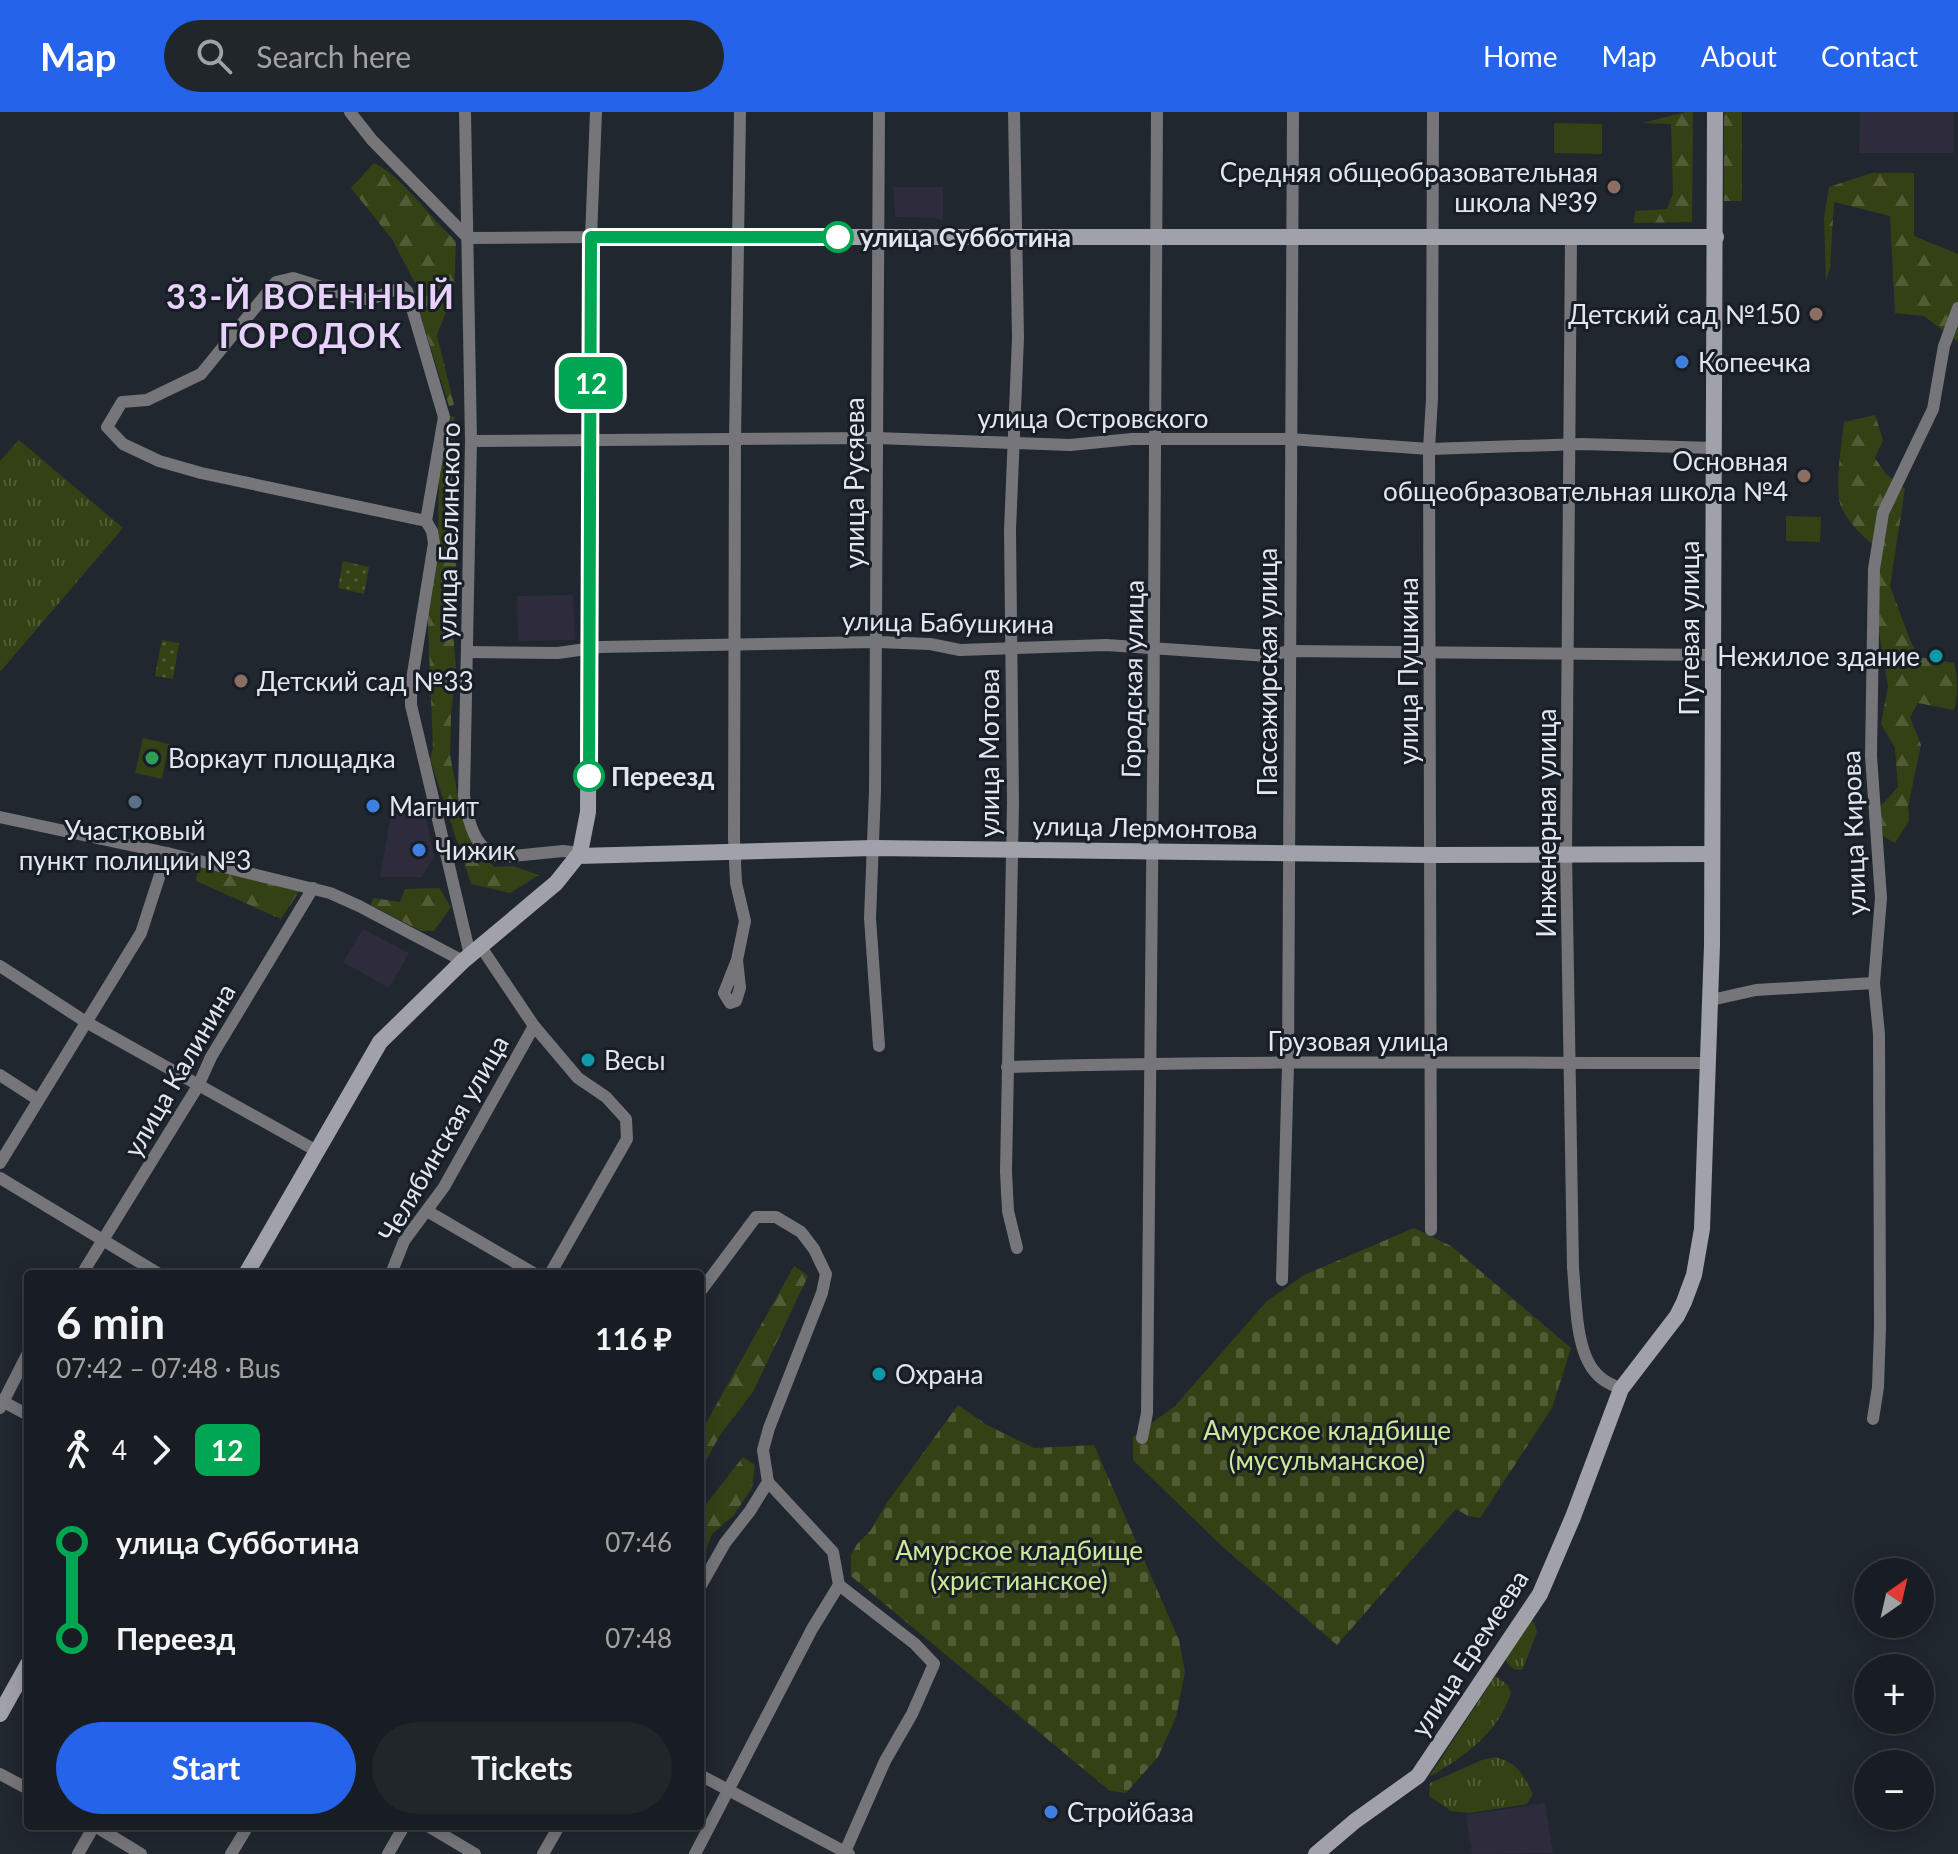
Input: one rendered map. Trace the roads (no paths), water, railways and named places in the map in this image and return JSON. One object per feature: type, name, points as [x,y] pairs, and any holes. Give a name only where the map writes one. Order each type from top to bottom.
[{"type":"street","points":[[350,112],[372,140],[468,238],[1716,237]]},
{"type":"street","name":"улица Белинского","points":[[465,112],[471,441],[463,778],[467,813],[477,839],[489,852],[502,857],[563,851],[579,854]]},
{"type":"street","points":[[248,1270],[380,1042],[472,954],[556,883],[579,854],[588,812],[591,237],[596,112]]},
{"type":"street","points":[[737,960],[745,921],[736,883],[734,850],[733,645],[740,112]]},
{"type":"street","name":"улица Русяева","points":[[879,112],[877,642],[870,918],[879,1046]]},
{"type":"street","name":"улица Мотова","points":[[1014,112],[1018,338],[1010,647],[1013,803],[1007,1198],[1017,1248]]},
{"type":"street","name":"Городская улица","points":[[1142,1438],[1147,1413],[1148,1063],[1157,439],[1157,112]]},
{"type":"street","name":"Пассажирская улица","points":[[1282,1280],[1288,1065],[1293,112]]},
{"type":"street","name":"улица Пушкина","points":[[1431,1230],[1429,449],[1433,112]]},
{"type":"street","name":"Путевая улица","points":[[1621,1389],[1677,1316],[1694,1275],[1702,1229],[1711,1000],[1715,112]]},
{"type":"street","name":"Инженерная улица","points":[[1571,238],[1566,853],[1573,1268],[1577,1313],[1587,1361],[1604,1381],[1621,1389]]},
{"type":"street","points":[[426,521],[201,473],[159,461],[123,444],[107,427],[122,402],[147,400],[201,374],[276,282],[284,278],[360,299],[371,299],[403,287],[407,291],[444,417],[426,521],[434,543],[411,686],[411,705],[472,954]]},
{"type":"street","name":"улица Кирова","points":[[1873,1419],[1878,1387],[1881,1308],[1879,1034],[1874,983],[1881,898],[1871,744],[1872,608],[1876,549],[1883,513],[1937,397],[1944,346],[1958,308]]},
{"type":"street","name":"улица Островского","points":[[471,441],[876,438],[1070,445],[1132,439],[1290,439],[1429,449],[1570,446],[1714,448]]},
{"type":"street","name":"улица Бабушкина","points":[[468,652],[558,653],[600,647],[877,642],[930,644],[960,650],[1106,645],[1268,656],[1289,651],[1714,655]]},
{"type":"street","points":[[0,817],[313,888],[472,954],[581,1081],[606,1097],[626,1119],[627,1139],[552,1270]]},
{"type":"street","name":"улица Лермонтова","points":[[579,854],[873,848],[1430,855],[1712,854]]},
{"type":"street","points":[[0,1163],[141,933],[167,853]]},
{"type":"street","name":"улица Калинина","points":[[85,1270],[198,1086],[211,1057],[313,888]]},
{"type":"street","points":[[0,966],[86,1022],[315,1150]]},
{"type":"street","points":[[1711,1000],[1766,988],[1874,983]]},
{"type":"street","name":"Челябинская улица","points":[[393,1270],[404,1241],[444,1187],[534,1026]]},
{"type":"street","name":"Грузовая улица","points":[[1007,1067],[1217,1062],[1288,1065],[1709,1063]]},
{"type":"street","points":[[0,1075],[37,1099]]},
{"type":"street","points":[[0,1178],[152,1270]]},
{"type":"street","points":[[427,1211],[528,1270]]},
{"type":"street","points":[[695,1854],[812,1629],[839,1585],[833,1552],[768,1482],[763,1450],[822,1293],[826,1274],[814,1249],[801,1232],[776,1217],[756,1217],[704,1287]]},
{"type":"street","points":[[24,1360],[1,1403],[24,1413]]},
{"type":"street","name":"улица Еремеева","points":[[1316,1854],[1355,1821],[1418,1776],[1540,1594],[1621,1389]]},
{"type":"street","points":[[704,1580],[725,1543],[768,1482]]},
{"type":"street","points":[[704,1777],[846,1854],[885,1761],[912,1714],[934,1664],[915,1644],[839,1585]]},
{"type":"street","points":[[0,1714],[24,1671]]},
{"type":"street","points":[[0,1774],[24,1787]]},
{"type":"street","points":[[78,1854],[93,1830]]},
{"type":"street","points":[[102,1830],[141,1854]]},
{"type":"street","points":[[231,1854],[246,1830]]},
{"type":"street","points":[[388,1854],[402,1830]]},
{"type":"street","points":[[435,1830],[475,1854]]},
{"type":"street","points":[[543,1854],[557,1830]]},
{"type":"place","name":"Средняя общеобразовательная школа №39","points":[[1614,187]]},
{"type":"place","name":"улица Субботина","points":[[838,237]]},
{"type":"place","name":"Детский сад №150","points":[[1816,314]]},
{"type":"place","name":"Копеечка","points":[[1682,362]]},
{"type":"place","name":"Основная общеобразовательная школа №4","points":[[1804,476]]},
{"type":"place","name":"Нежилое здание","points":[[1936,656]]},
{"type":"place","name":"Детский сад №33","points":[[241,681]]},
{"type":"place","name":"Воркаут площадка","points":[[152,758]]},
{"type":"place","name":"Переезд","points":[[589,776]]},
{"type":"place","name":"Участковый пункт полиции №3","points":[[135,802]]},
{"type":"place","name":"Магнит","points":[[373,806]]},
{"type":"place","name":"Чижик","points":[[419,850]]},
{"type":"place","name":"Весы","points":[[588,1060]]},
{"type":"place","name":"Охрана","points":[[879,1374]]},
{"type":"place","name":"Стройбаза","points":[[1051,1812]]},
{"type":"district","name":"33-Й ВОЕННЫЙ ГОРОДОК","points":[[311,314]]},
{"type":"park label","name":"Амурское кладбище (мусульманское)","points":[[1327,1445]]},
{"type":"park label","name":"Амурское кладбище (христианское)","points":[[1019,1565]]}]
